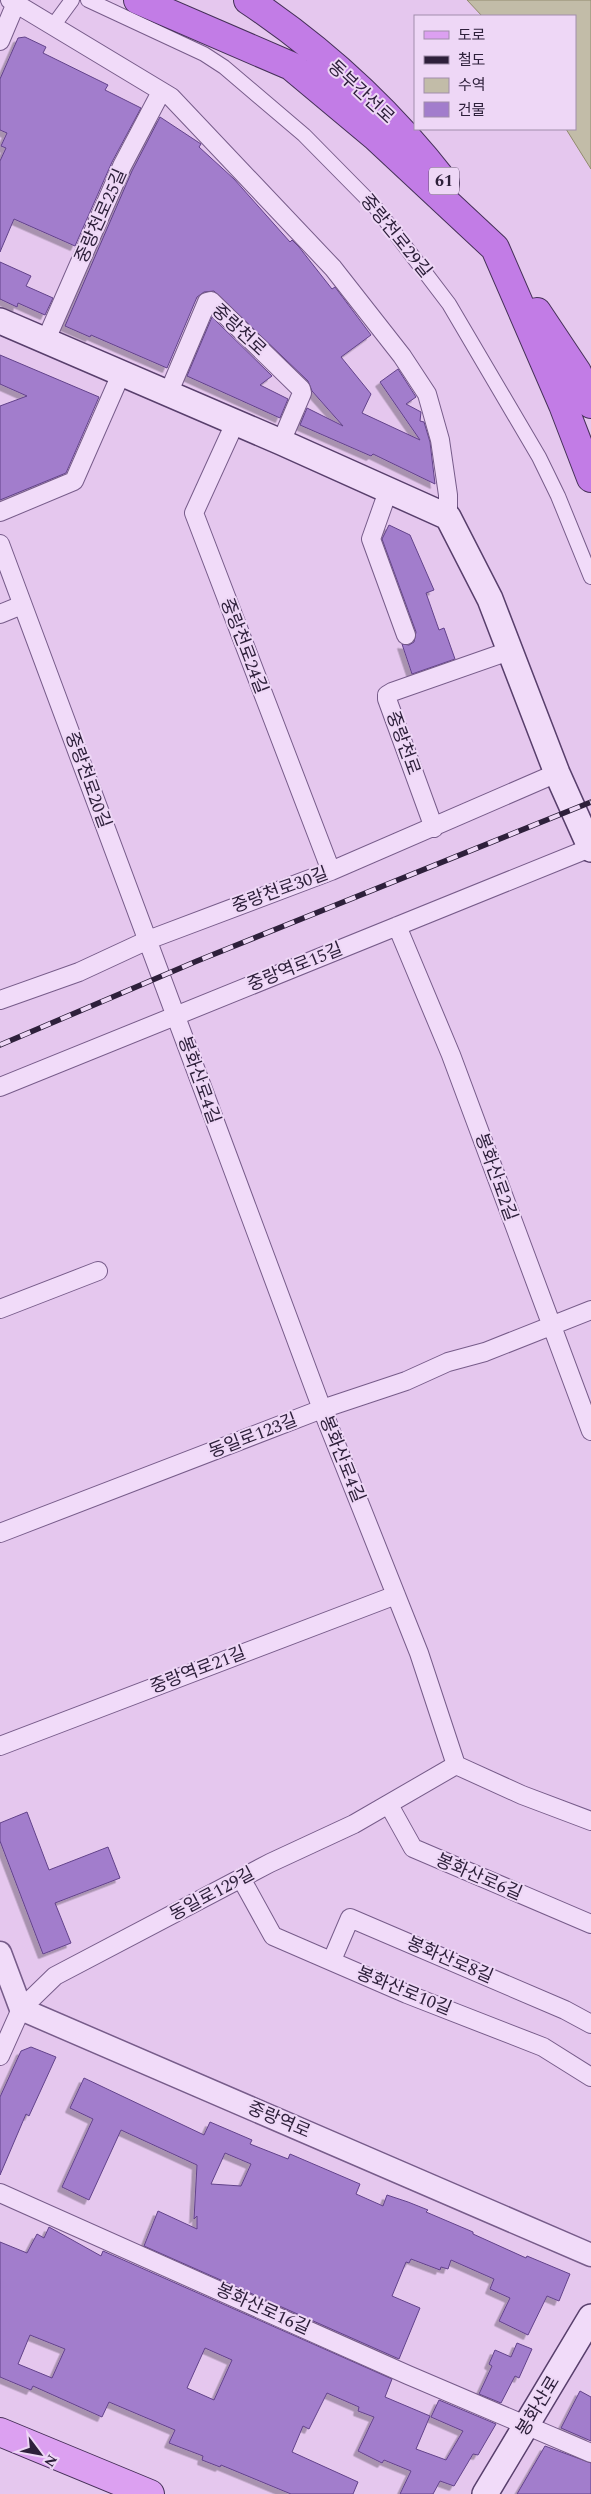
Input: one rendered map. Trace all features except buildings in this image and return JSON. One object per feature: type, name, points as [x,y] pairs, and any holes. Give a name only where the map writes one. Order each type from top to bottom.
[{"type":"highway","points":[[138,0],[291,66],[376,137],[495,248]]},
{"type":"highway","name":"동부간선로","points":[[248,0],[319,54],[386,112],[419,150],[495,248],[577,372],[591,404]]},
{"type":"highway","name":"동부간선로","points":[[495,248],[564,405],[591,478]]},
{"type":"main road","points":[[0,321],[281,442],[448,517],[490,599],[557,773],[591,849]]},
{"type":"main road","name":"봉화산로","points":[[485,2494],[591,2317]]},
{"type":"main road","points":[[0,2432],[150,2494]]},
{"type":"street","points":[[53,26],[72,0]]},
{"type":"street","name":"중랑천로29길","points":[[88,0],[204,54],[224,67],[304,134],[376,208],[449,304],[516,418],[558,496],[591,577]]},
{"type":"street","points":[[0,41],[13,1],[171,98],[333,268],[402,356],[429,399],[440,440],[448,495],[448,517]]},
{"type":"street","name":"중랑천로25길","points":[[45,342],[122,166],[161,92]]},
{"type":"street","name":"중랑천로","points":[[168,394],[207,302],[211,302],[302,389],[281,442]]},
{"type":"street","points":[[0,512],[74,481],[121,374]]},
{"type":"street","name":"중랑천로24길","points":[[235,423],[194,513],[331,871]]},
{"type":"street","points":[[388,491],[372,539],[406,635]]},
{"type":"street","name":"중랑천로20길","points":[[0,544],[175,1016]]},
{"type":"street","points":[[0,614],[22,606]]},
{"type":"street","name":"중랑천로","points":[[434,828],[387,700],[387,695],[390,692],[509,651]]},
{"type":"street","name":"중랑천로30길","points":[[0,1000],[79,972],[148,940],[331,871],[434,828],[557,773]]},
{"type":"street","name":"중랑역로15길","points":[[0,1087],[591,849]]},
{"type":"street","name":"봉화산로2길","points":[[397,926],[454,1064],[591,1431]]},
{"type":"street","name":"봉화산로4길","points":[[175,1016],[322,1409],[419,1653],[456,1765]]},
{"type":"street","points":[[0,1309],[98,1271]]},
{"type":"street","name":"동일로123길","points":[[0,1533],[322,1409],[406,1381],[448,1362],[485,1352],[591,1310]]},
{"type":"street","name":"중랑역로21길","points":[[0,1746],[396,1595]]},
{"type":"street","points":[[456,1765],[522,1795],[591,1821]]},
{"type":"street","name":"동일로129길","points":[[0,2056],[21,2009],[55,1976],[389,1804],[456,1765]]},
{"type":"street","name":"봉화산로6길","points":[[389,1804],[413,1848],[591,1924]]},
{"type":"street","name":"봉화산로10길","points":[[242,1880],[273,1936],[407,1994],[543,2047],[591,2077]]},
{"type":"street","name":"봉화산로8길","points":[[332,1960],[350,1918],[565,2010],[591,2024]]},
{"type":"street","points":[[0,1953],[21,2009]]},
{"type":"street","name":"중랑역로","points":[[21,2009],[591,2255]]},
{"type":"street","name":"봉화산로16길","points":[[0,2192],[526,2426],[591,2453]]},
{"type":"water","points":[[467,0],[591,0],[591,169],[567,130],[576,130],[576,15],[481,15]]},
{"type":"railway","points":[[0,1045],[197,961],[591,802]]}]
